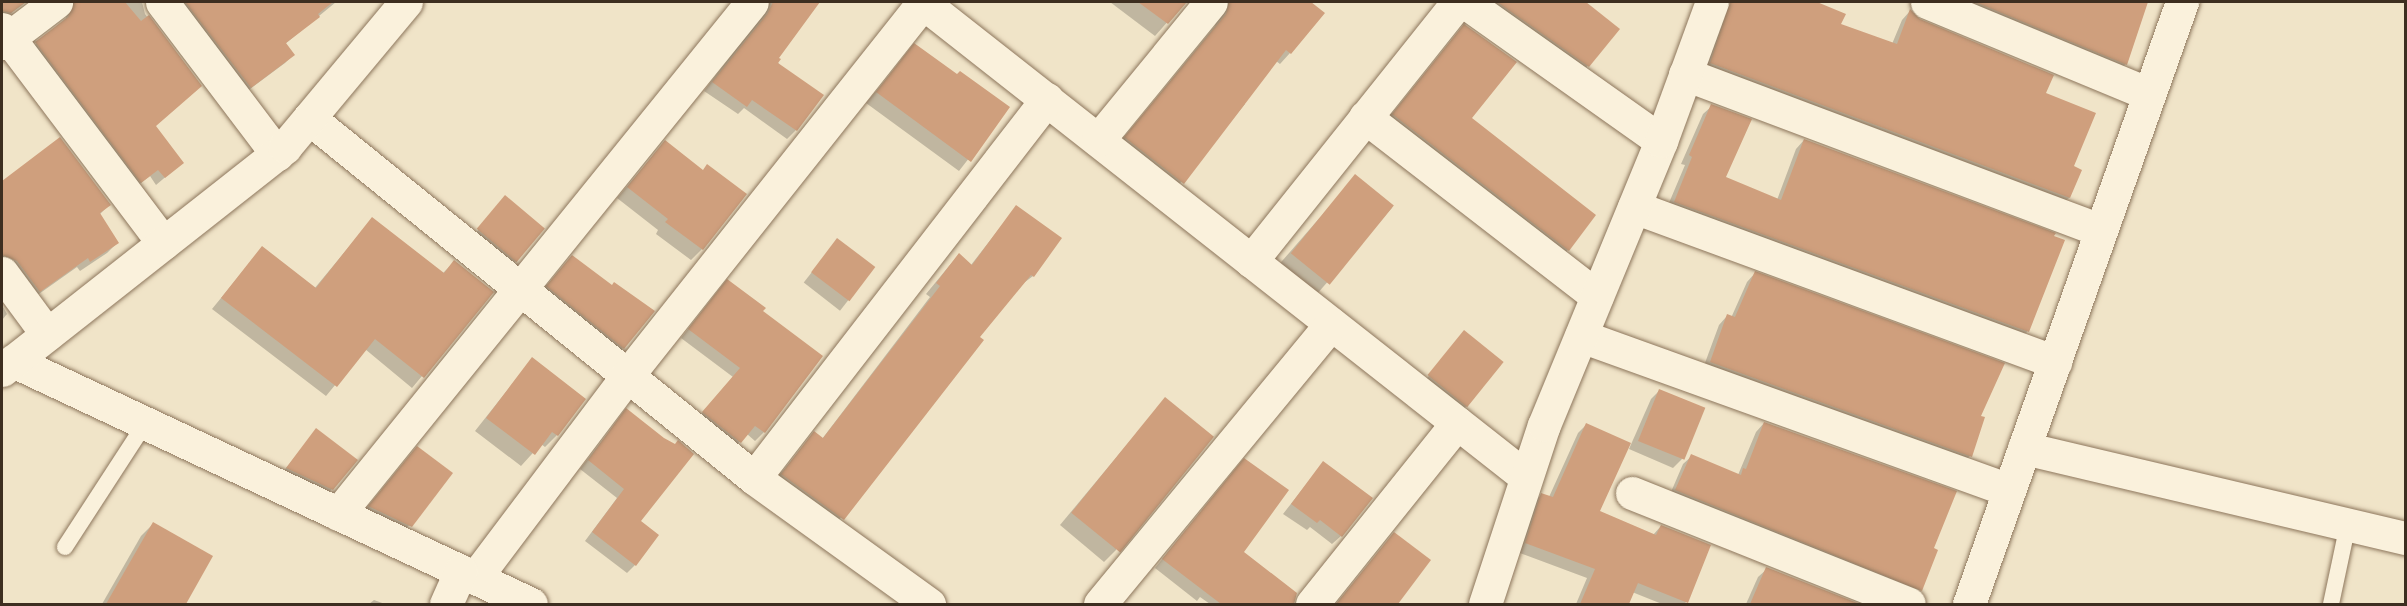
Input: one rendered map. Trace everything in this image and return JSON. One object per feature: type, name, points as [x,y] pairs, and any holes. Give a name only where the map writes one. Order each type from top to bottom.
[{"type":"street","points":[[56,2],[4,36],[164,243]]},
{"type":"street","points":[[162,2],[277,154]]},
{"type":"street","points":[[406,2],[277,154],[7,366],[145,424],[531,604]]},
{"type":"street","points":[[338,514],[752,2]]},
{"type":"street","points":[[1098,140],[1211,2]]},
{"type":"street","points":[[1251,261],[1458,2]]},
{"type":"street","points":[[1465,2],[1661,141]]},
{"type":"street","points":[[1494,602],[1526,477],[1661,141],[1712,2]]},
{"type":"street","points":[[1927,2],[2149,94]]},
{"type":"street","points":[[1969,604],[2182,2]]},
{"type":"street","points":[[446,604],[627,376],[936,6],[1098,140],[1526,477]]},
{"type":"street","points":[[1685,74],[2101,230]]},
{"type":"street","points":[[754,478],[1047,99]]},
{"type":"street","points":[[1365,117],[1598,296]]},
{"type":"street","points":[[309,118],[754,478],[929,604]]},
{"type":"street","points":[[1634,207],[2055,362]]},
{"type":"street","points":[[2,273],[47,334]]},
{"type":"street","points":[[1100,604],[1331,324]]},
{"type":"street","points":[[1581,336],[2009,490]]},
{"type":"street","points":[[1312,604],[1457,423]]},
{"type":"street","points":[[2024,448],[2406,538]]},
{"type":"street","points":[[1632,492],[1909,604]]},
{"type":"lane","points":[[65,547],[145,424]]},
{"type":"lane","points":[[2331,604],[2348,524]]},
{"type":"building","points":[[2,2],[26,2],[11,13],[2,11]]},
{"type":"building","points":[[74,2],[125,2],[141,21],[149,15],[202,86],[156,126],[184,163],[165,178],[158,170],[141,183],[35,42],[68,17]]},
{"type":"building","points":[[185,2],[333,2],[318,14],[320,17],[286,43],[295,55],[251,88]]},
{"type":"building","points":[[773,2],[820,2],[779,58],[781,59],[778,63],[824,95],[797,131],[752,100],[747,107],[712,82],[767,14]]},
{"type":"building","points":[[1138,2],[1187,2],[1168,24]]},
{"type":"building","points":[[1229,2],[1311,2],[1325,13],[1291,54],[1286,50],[1184,184],[1124,137],[1226,14]]},
{"type":"building","points":[[1497,2],[1586,2],[1620,29],[1589,67]]},
{"type":"building","points":[[1730,2],[1817,2],[1846,14],[1841,24],[1897,44],[1910,9],[1920,19],[2054,75],[2046,93],[2096,113],[2074,166],[2082,170],[2070,198],[1710,63]]},
{"type":"building","points":[[1975,2],[2148,2],[2127,65]]},
{"type":"building","points":[[1464,24],[1517,62],[1472,118],[1596,215],[1569,251],[1392,114]]},
{"type":"building","points":[[914,43],[957,74],[960,71],[1010,107],[971,162],[876,92]]},
{"type":"building","points":[[1711,104],[1752,119],[1726,177],[1781,200],[1804,139],[2056,233],[2054,236],[2065,240],[2029,332],[1674,202],[1692,157],[1689,155]]},
{"type":"building","points":[[60,137],[111,205],[100,213],[119,243],[90,262],[88,258],[40,292],[17,261],[2,255],[2,181]]},
{"type":"building","points":[[665,140],[703,170],[707,164],[747,194],[703,250],[665,222],[668,219],[627,187]]},
{"type":"building","points":[[1355,174],[1394,205],[1330,285],[1291,253]]},
{"type":"building","points":[[505,195],[545,228],[517,262],[477,229]]},
{"type":"building","points":[[1016,205],[1062,238],[1034,277],[1031,275],[980,337],[984,340],[844,520],[781,474],[814,431],[823,438],[940,286],[936,283],[959,253],[972,265]]},
{"type":"building","points":[[372,217],[444,273],[454,260],[494,292],[424,378],[375,339],[337,387],[221,298],[262,246],[316,288]]},
{"type":"building","points":[[837,238],[875,267],[849,301],[811,272]]},
{"type":"building","points":[[572,255],[612,285],[614,282],[655,311],[624,349],[546,286]]},
{"type":"building","points":[[1755,271],[2005,363],[1981,416],[1985,417],[1972,457],[1710,362],[1727,314],[1735,317]]},
{"type":"building","points":[[727,279],[766,308],[763,311],[823,356],[765,433],[755,426],[741,443],[702,412],[740,368],[688,329]]},
{"type":"building","points":[[1464,330],[1504,362],[1467,407],[1427,375]]},
{"type":"building","points":[[532,357],[586,399],[558,436],[552,432],[535,455],[486,418]]},
{"type":"building","points":[[1659,389],[1705,408],[1684,460],[1638,441]]},
{"type":"building","points":[[1165,397],[1214,437],[1120,552],[1071,513]]},
{"type":"building","points":[[626,408],[664,438],[675,444],[678,440],[694,454],[641,521],[659,535],[636,566],[592,532],[624,489],[588,460]]},
{"type":"building","points":[[1764,422],[1957,491],[1934,548],[1938,550],[1922,591],[1675,490],[1691,454],[1741,475],[1743,468],[1746,469]]},
{"type":"building","points":[[1586,423],[1631,443],[1600,511],[1656,535],[1661,525],[1711,545],[1688,603],[1638,583],[1629,604],[1580,604],[1595,569],[1525,543],[1541,493],[1553,497]]},
{"type":"building","points":[[316,428],[358,460],[333,490],[286,468]]},
{"type":"building","points":[[417,446],[453,473],[412,527],[368,506]]},
{"type":"building","points":[[1244,458],[1289,490],[1244,552],[1297,593],[1294,604],[1221,604],[1162,559]]},
{"type":"building","points":[[1323,461],[1373,498],[1342,537],[1320,520],[1317,523],[1291,504]]},
{"type":"building","points":[[153,522],[213,556],[186,604],[106,604]]},
{"type":"building","points":[[1394,532],[1431,560],[1398,604],[1336,604]]},
{"type":"building","points":[[1766,567],[1860,604],[1750,604]]}]
